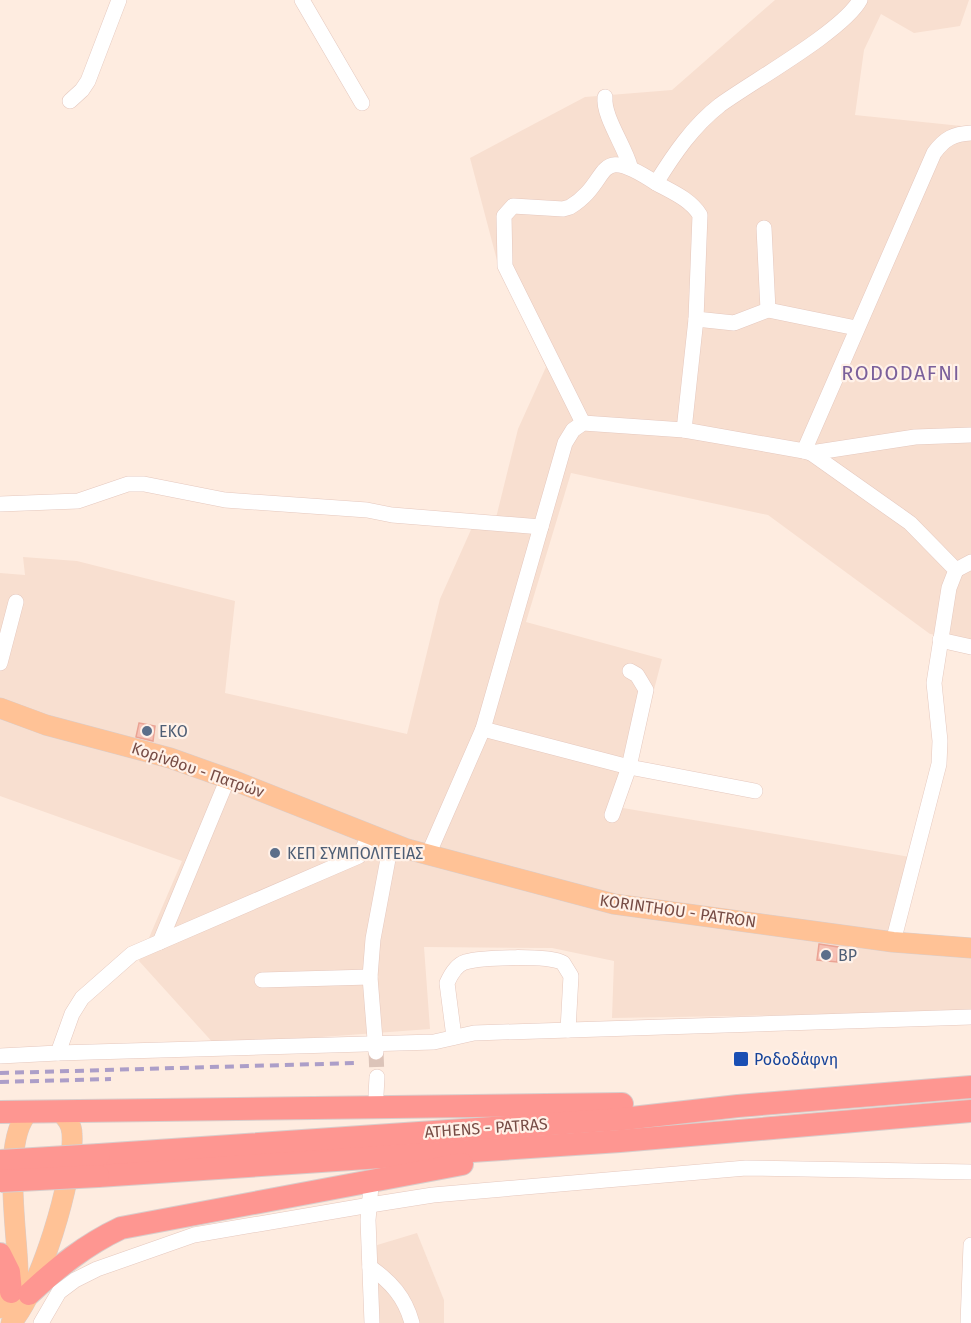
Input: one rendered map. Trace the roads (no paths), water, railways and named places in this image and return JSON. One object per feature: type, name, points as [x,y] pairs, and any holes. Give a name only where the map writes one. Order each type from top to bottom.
[{"type":"highway","name":"ATHENS - PATRAS","points":[[0,1181],[98,1166],[623,1119],[738,1106],[971,1087]]},
{"type":"highway","points":[[0,1112],[642,1103],[738,1106]]},
{"type":"highway","name":"ATHENS - PATRAS","points":[[0,1161],[98,1166],[620,1141],[971,1111]]},
{"type":"highway","points":[[0,1254],[9,1272],[13,1298],[91,1243],[121,1228],[450,1166],[620,1141]]},
{"type":"main road","name":"Κορίνθου - Πατρών","points":[[0,708],[46,725],[162,755],[228,778],[391,843]]},
{"type":"main road","name":"KORINTHOU - PATRON","points":[[391,843],[428,855],[614,904],[893,942],[971,948]]},
{"type":"main road","points":[[11,1323],[18,1273],[13,1192],[16,1132],[19,1122],[30,1111]]},
{"type":"main road","points":[[13,1298],[53,1235],[64,1196],[72,1133],[67,1118],[59,1111]]},
{"type":"street","points":[[70,101],[88,81],[119,0]]},
{"type":"street","points":[[302,0],[362,103]]},
{"type":"street","points":[[656,183],[677,150],[718,106],[821,35],[852,12],[861,0]]},
{"type":"street","points":[[605,97],[608,115],[625,148],[630,166]]},
{"type":"street","points":[[808,452],[856,328],[934,153],[942,142],[955,134],[971,133]]},
{"type":"street","points":[[583,423],[505,266],[504,216],[513,206],[563,209],[570,207],[614,164],[630,166],[684,199],[695,207],[700,215],[696,319],[684,430]]},
{"type":"street","points":[[764,228],[768,310]]},
{"type":"street","points":[[696,319],[734,323],[768,310],[856,328]]},
{"type":"street","points":[[428,855],[483,729],[566,443],[573,430],[583,423],[684,430],[808,452],[915,437],[971,435]]},
{"type":"street","points":[[808,452],[910,523],[956,570]]},
{"type":"street","points":[[0,504],[78,501],[128,484],[144,484],[225,500],[367,510],[392,515],[541,527]]},
{"type":"street","points":[[893,942],[939,764],[940,741],[934,683],[940,640],[946,619],[949,588],[956,570],[971,562]]},
{"type":"street","points":[[0,663],[16,602]]},
{"type":"street","points":[[940,640],[971,647]]},
{"type":"street","points":[[612,816],[629,767],[646,690],[637,675],[630,671]]},
{"type":"street","points":[[483,729],[629,767],[754,791]]},
{"type":"street","points":[[160,942],[228,778]]},
{"type":"street","points":[[58,1053],[72,1014],[82,998],[132,954],[359,856],[369,836]]},
{"type":"street","points":[[376,1048],[370,976],[373,939],[391,843]]},
{"type":"street","points":[[454,1037],[447,983],[459,966],[473,962],[547,957],[563,963],[571,976],[568,1030]]},
{"type":"street","points":[[262,980],[370,976]]},
{"type":"street","points":[[0,1056],[376,1048],[434,1042],[474,1033],[971,1017]]},
{"type":"street","points":[[376,1077],[376,1095]]},
{"type":"street","points":[[41,1323],[59,1292],[75,1280],[97,1269],[194,1235],[370,1205],[433,1195],[746,1167],[971,1172]]},
{"type":"street","points":[[371,1186],[372,1323]]},
{"type":"street","points":[[969,1322],[971,1245]]},
{"type":"street","points":[[370,1267],[397,1291],[408,1310],[412,1323]]},
{"type":"tunnel","points":[[376,1052],[377,1077]]},
{"type":"railway","points":[[0,1073],[355,1063]]},
{"type":"railway","points":[[0,1082],[111,1079]]},
{"type":"place","name":"EKO","points":[[147,731]]},
{"type":"place","name":"ΚΕΠ ΣΥΜΠΟΛΙΤΕΙΑΣ","points":[[275,853]]},
{"type":"place","name":"BP","points":[[826,955]]},
{"type":"place","name":"Ροδοδάφνη","points":[[741,1059]]},
{"type":"district","name":"RODODAFNI","points":[[901,373]]}]
